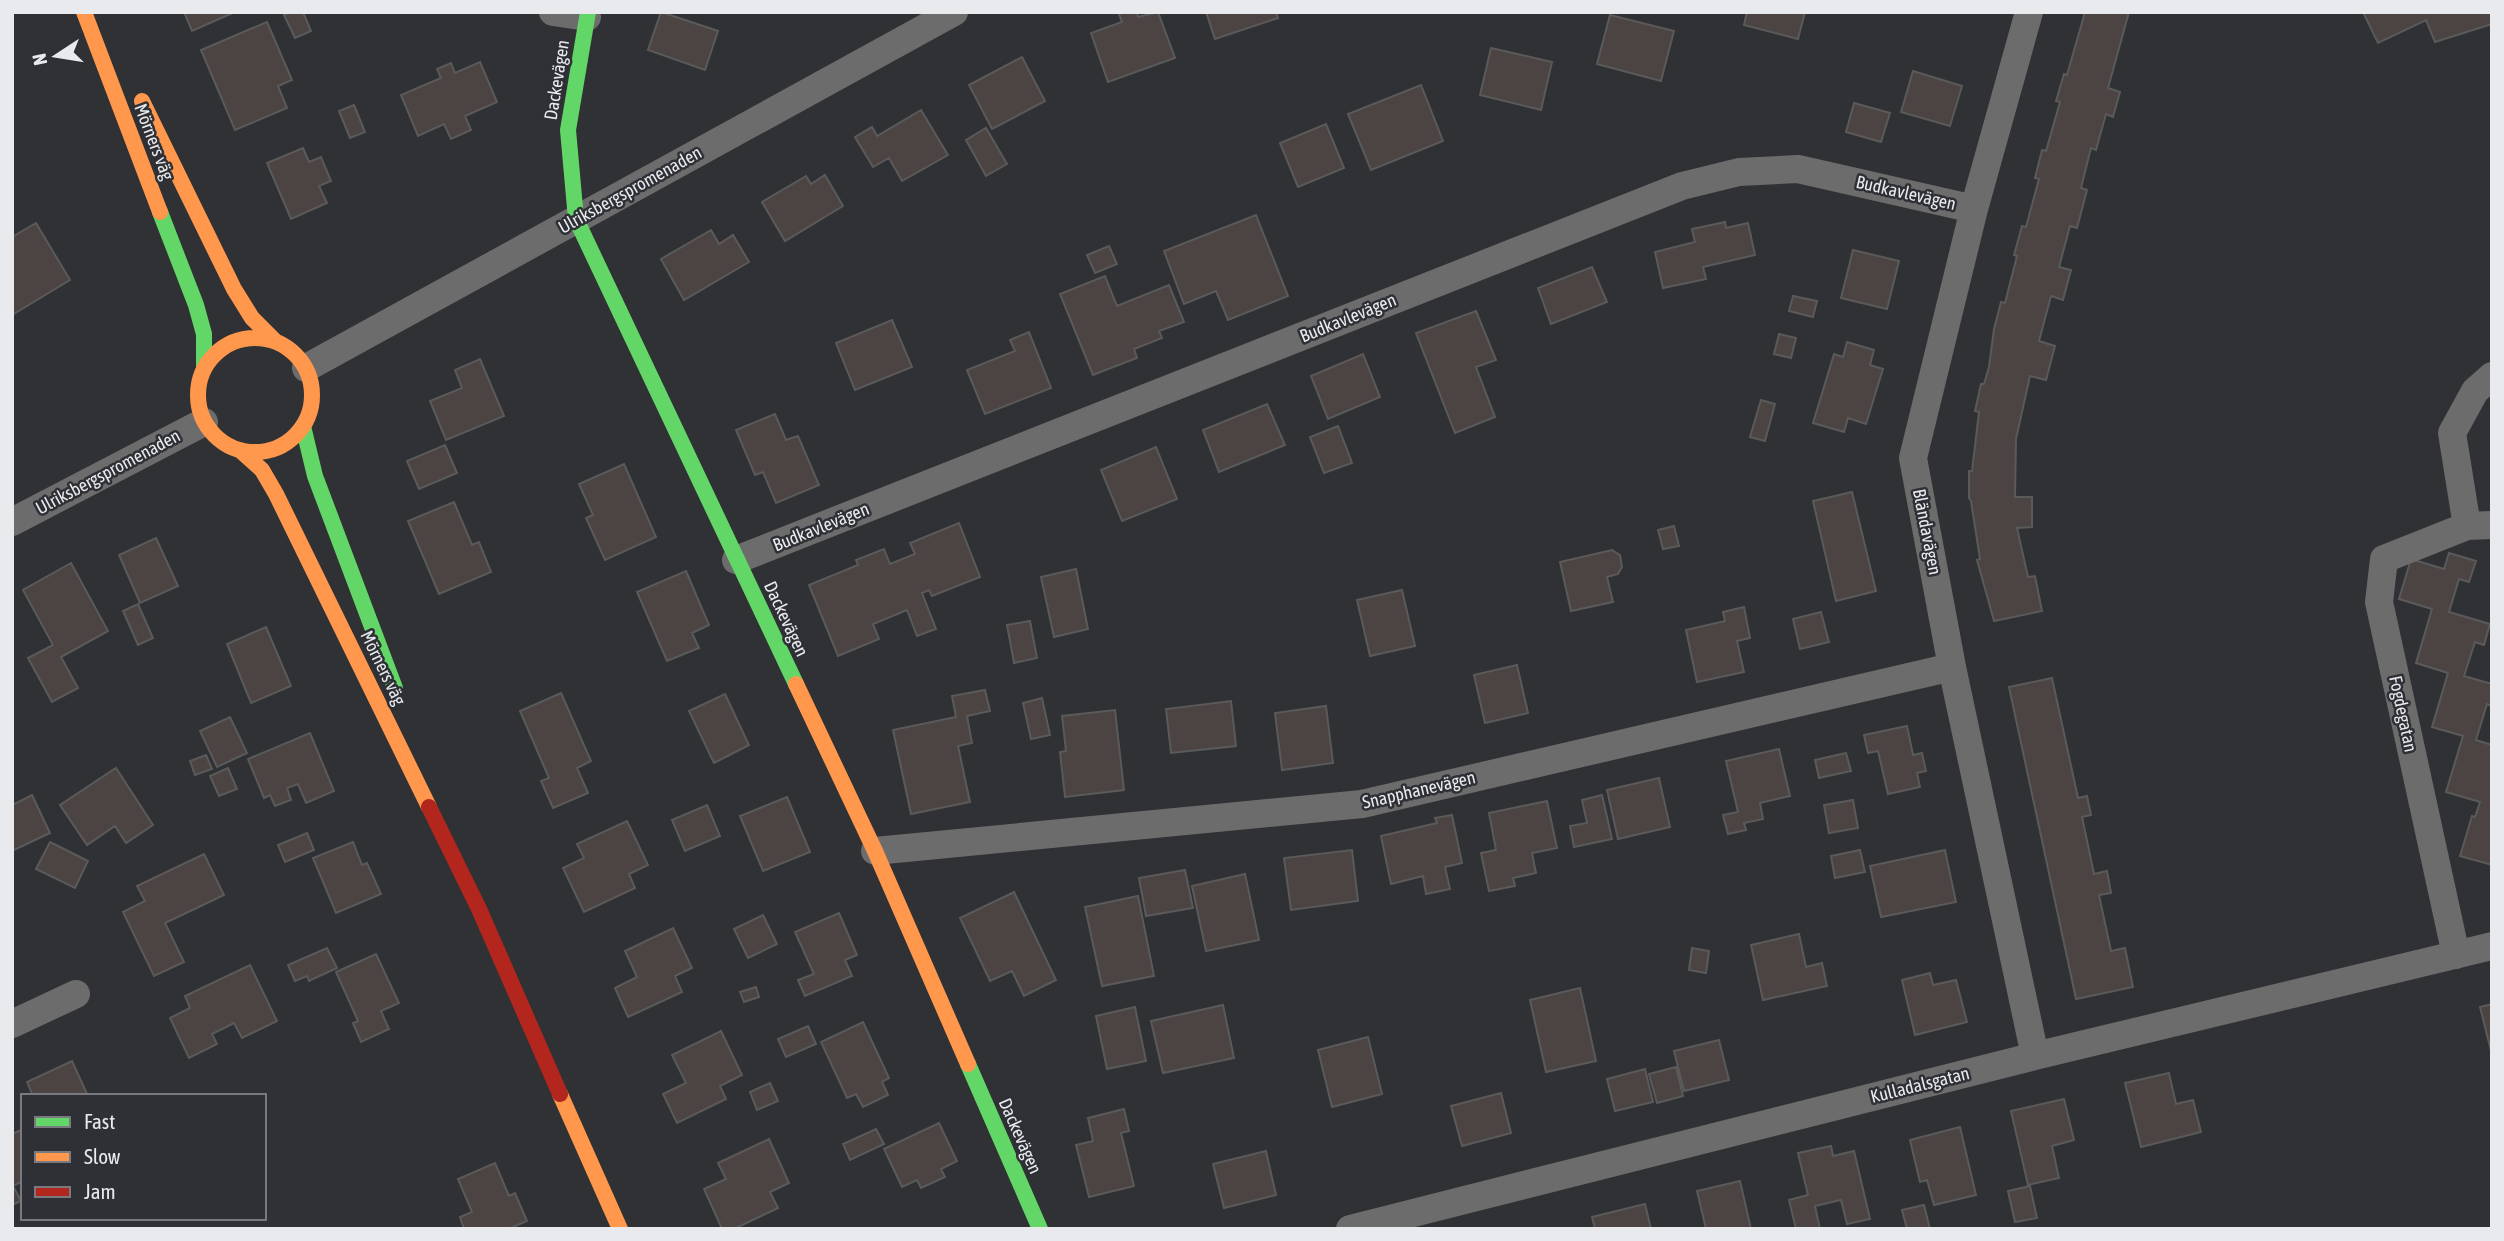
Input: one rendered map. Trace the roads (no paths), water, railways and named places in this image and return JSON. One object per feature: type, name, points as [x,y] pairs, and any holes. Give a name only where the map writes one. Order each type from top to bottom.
[{"type":"main road","name":"Mörners väg","points":[[84,12],[197,305],[204,334],[204,366]]},
{"type":"main road","points":[[98,12],[115,48]]},
{"type":"main road","name":"Dackevägen","points":[[587,15],[568,130],[576,219],[875,851],[1040,1229]]},
{"type":"main road","name":"Mörners väg","points":[[133,83],[234,289],[251,318],[274,340]]},
{"type":"main road","points":[[256,337],[274,340],[293,352],[306,368],[312,394],[308,415],[295,435],[276,448],[252,452],[232,448],[215,436],[204,422],[197,398],[200,376],[212,356],[232,341],[256,337]]},
{"type":"main road","name":"Mörners väg","points":[[303,426],[315,476],[403,707]]},
{"type":"main road","name":"Mörners väg","points":[[241,451],[262,470],[276,494],[480,909],[620,1229]]},
{"type":"main road","name":"Mörners väg","points":[[417,745],[480,909]]},
{"type":"street","points":[[553,12],[587,15]]},
{"type":"street","name":"Ulriksbergspromenaden","points":[[306,368],[954,12]]},
{"type":"street","name":"Bländavägen","points":[[2029,12],[1974,209],[1913,458],[1952,667],[2035,1056]]},
{"type":"street","name":"Budkavlevägen","points":[[736,560],[1682,186],[1739,172],[1798,169],[1974,209]]},
{"type":"street","name":"Fogdegatan","points":[[2456,955],[2379,602],[2384,559],[2479,525],[2452,433],[2475,391],[2492,376]]},
{"type":"street","name":"Ulriksbergspromenaden","points":[[12,522],[204,422]]},
{"type":"street","name":"Snapphanevägen","points":[[875,851],[1362,804],[1952,667]]},
{"type":"street","name":"Kulladalsgatan","points":[[1350,1229],[2035,1056],[2492,946]]},
{"type":"street","points":[[12,1024],[76,994]]}]
